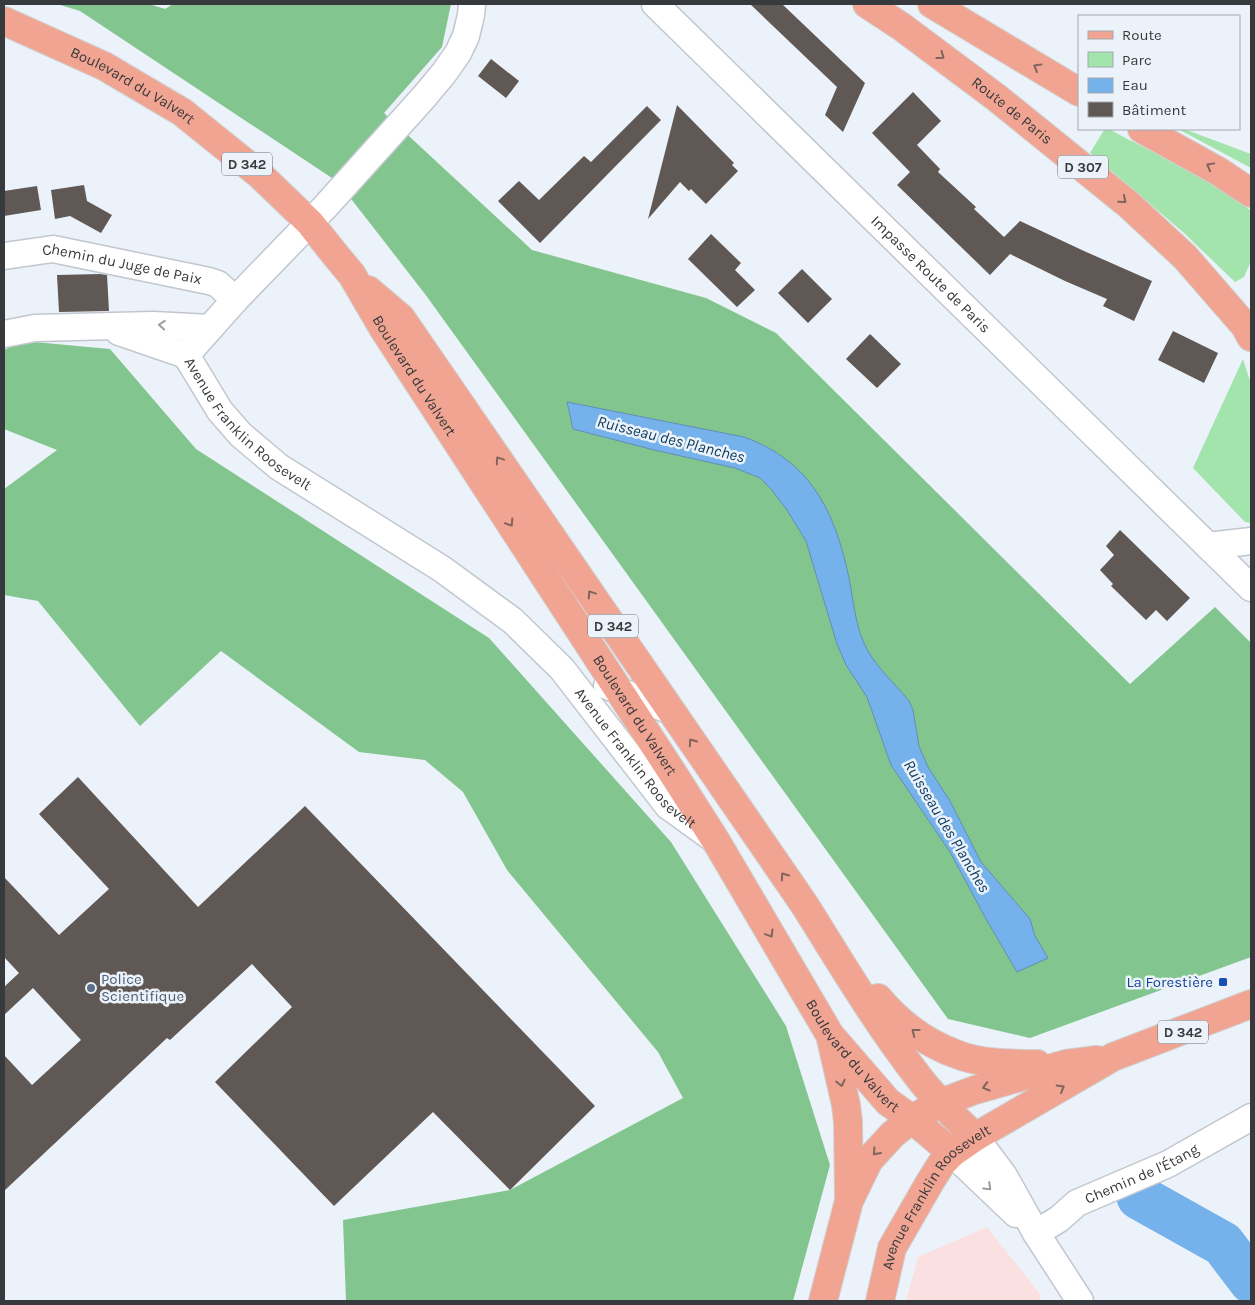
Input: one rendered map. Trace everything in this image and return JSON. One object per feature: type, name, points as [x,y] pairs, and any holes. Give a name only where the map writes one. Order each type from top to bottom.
[{"type":"main road","name":"Route de Paris","points":[[867,4],[902,27],[997,98],[1128,204],[1196,270],[1245,326],[1251,337]]},
{"type":"main road","points":[[932,4],[1078,91]]},
{"type":"main road","name":"Boulevard du Valvert","points":[[4,21],[104,66],[182,112],[266,179],[310,223],[352,276],[383,328],[716,841],[830,1035],[888,1102],[912,1119],[952,1153]]},
{"type":"main road","points":[[1144,130],[1218,171],[1251,192]]},
{"type":"main road","name":"Boulevard du Valvert","points":[[352,276],[401,318],[804,904],[858,991],[920,1079],[940,1103],[975,1137]]},
{"type":"main road","name":"D 342","points":[[804,904],[889,1012],[922,1038],[958,1055],[993,1062],[1066,1064],[1113,1057],[1251,1004]]},
{"type":"main road","points":[[830,1035],[848,1122],[849,1201]]},
{"type":"main road","name":"Avenue Franklin Roosevelt","points":[[880,1301],[892,1248],[942,1163],[952,1153],[975,1137],[1113,1057]]},
{"type":"main road","points":[[823,1301],[849,1201],[869,1160],[893,1134],[912,1119],[940,1103],[975,1090],[1066,1064]]},
{"type":"street","name":"Avenue Franklin Roosevelt","points":[[472,4],[466,36],[458,53],[444,73],[310,223],[235,300],[186,355],[220,411],[241,435],[279,467],[442,569],[513,620],[562,669],[668,806],[716,841]]},
{"type":"street","name":"Impasse Route de Paris","points":[[654,4],[1251,588]]},
{"type":"street","name":"Chemin du Juge de Paix","points":[[4,256],[53,249],[209,281],[218,284],[235,300]]},
{"type":"street","points":[[4,334],[35,328],[153,325],[210,328]]},
{"type":"street","points":[[107,327],[186,355]]},
{"type":"street","points":[[1208,546],[1251,541]]},
{"type":"street","name":"Avenue Franklin Roosevelt","points":[[562,669],[671,711]]},
{"type":"street","name":"Chemin de l'Étang","points":[[1036,1233],[1059,1219],[1077,1203],[1168,1164],[1251,1117]]},
{"type":"street","points":[[975,1137],[1010,1186],[1036,1233],[1080,1301]]},
{"type":"street","points":[[952,1153],[1036,1233]]},
{"type":"shaded area","points":[[987,1227],[1040,1294],[1041,1301],[906,1301],[918,1257]]},
{"type":"green space","points":[[57,4],[149,4],[165,9],[173,4],[451,4],[442,47],[384,113],[532,250],[706,298],[776,333],[1130,684],[1215,607],[1251,643],[1251,957],[1030,1038],[948,1019],[425,294],[338,182],[80,11]]},
{"type":"green space","points":[[1104,130],[1111,130],[1200,176],[1235,198],[1251,211],[1251,261],[1244,277],[1235,282],[1183,232],[1090,153]]},
{"type":"green space","points":[[1180,130],[1187,130],[1251,154],[1251,168]]},
{"type":"green space","points":[[23,341],[110,349],[196,449],[489,638],[671,842],[786,1026],[830,1165],[793,1301],[346,1301],[343,1220],[510,1190],[683,1098],[658,1052],[507,870],[463,792],[425,760],[359,752],[221,651],[140,726],[38,601],[4,595],[4,489],[57,450],[4,429],[4,350]]},
{"type":"green space","points":[[1243,359],[1251,384],[1251,523],[1245,522],[1193,468]]},
{"type":"water","points":[[567,402],[744,437],[767,447],[787,460],[803,475],[827,511],[836,532],[849,578],[858,626],[867,650],[909,701],[913,710],[919,746],[928,767],[950,801],[981,862],[1030,919],[1035,936],[1048,958],[1017,972],[950,852],[891,765],[867,697],[846,665],[837,644],[806,541],[787,510],[771,489],[760,478],[735,468],[573,429]]},
{"type":"building","points":[[750,4],[782,4],[865,83],[843,132],[825,115],[837,87]]},
{"type":"building","points":[[491,59],[519,81],[506,98],[478,76]]},
{"type":"building","points":[[913,92],[941,121],[917,145],[940,169],[938,172],[976,207],[974,209],[1004,237],[1020,221],[1152,281],[1134,321],[1103,306],[1107,299],[1010,254],[990,275],[897,185],[910,172],[872,133]]},
{"type":"building","points":[[677,105],[734,163],[732,165],[738,171],[706,204],[691,189],[689,191],[680,182],[648,219]]},
{"type":"building","points":[[647,106],[661,120],[540,243],[498,201],[519,181],[539,200],[584,156],[591,162]]},
{"type":"building","points":[[84,185],[87,201],[112,215],[101,233],[70,216],[55,219],[51,190]]},
{"type":"building","points":[[37,186],[41,210],[4,216],[4,191]]},
{"type":"building","points":[[711,234],[741,263],[735,270],[755,290],[737,307],[688,259]]},
{"type":"building","points":[[802,269],[832,299],[808,323],[778,293]]},
{"type":"building","points":[[57,275],[107,275],[109,311],[59,312]]},
{"type":"building","points":[[1173,331],[1218,353],[1204,383],[1158,360]]},
{"type":"building","points":[[870,334],[901,364],[877,388],[846,359]]},
{"type":"building","points":[[1120,530],[1190,598],[1167,621],[1156,610],[1146,620],[1111,586],[1113,584],[1100,570],[1114,555],[1106,546]]},
{"type":"building","points":[[78,777],[198,907],[305,806],[595,1106],[510,1190],[433,1112],[334,1206],[215,1082],[292,1007],[252,964],[170,1040],[167,1038],[4,1191],[4,1055],[32,1085],[81,1040],[33,988],[4,1015],[4,987],[19,973],[4,957],[4,877],[59,935],[109,889],[39,814]]},
{"type":"waterway","name":"Ruisseau des Planches","points":[[1139,1197],[1223,1244],[1251,1281]]},
{"type":"place","name":"La Forestière","points":[[1223,982]]},
{"type":"place","name":"Police Scientifique","points":[[91,988]]}]
